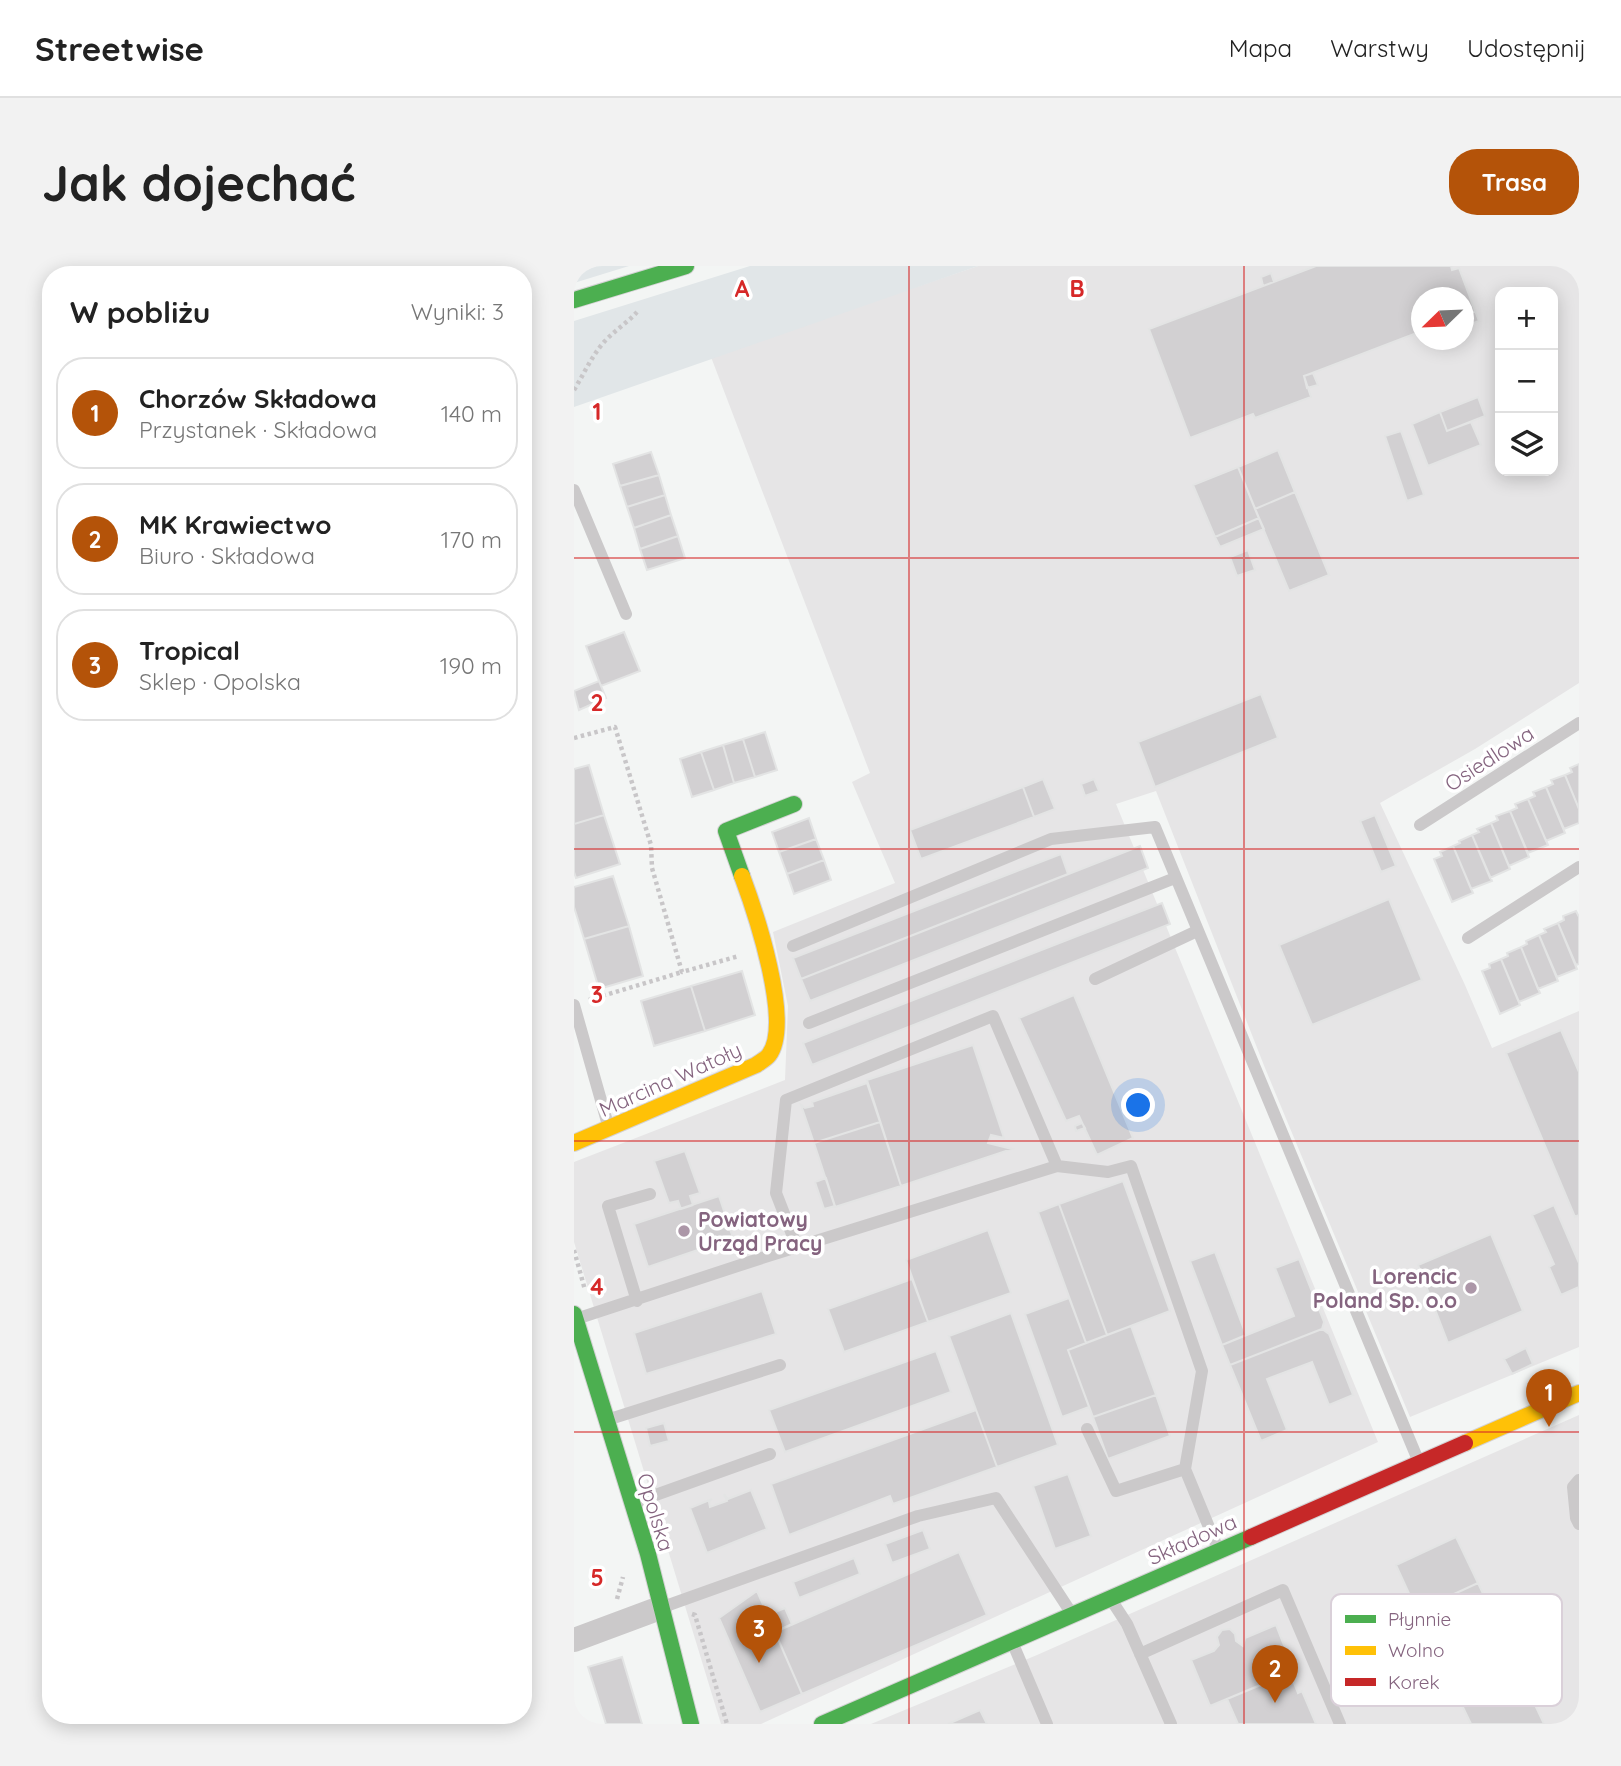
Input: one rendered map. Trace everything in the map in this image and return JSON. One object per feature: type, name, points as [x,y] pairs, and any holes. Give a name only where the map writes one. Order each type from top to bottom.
[{"type":"street","points":[[574,300],[685,266]]},
{"type":"street","name":"Marcina Watoły","points":[[574,1143],[756,1065],[770,1054],[776,1031],[765,948],[756,912],[726,831],[794,804]]},
{"type":"street","name":"Opolska","points":[[574,1318],[648,1554],[691,1724]]},
{"type":"street","name":"Składowa","points":[[822,1724],[1579,1394]]},
{"type":"street","points":[[574,1640],[660,1608]]},
{"type":"lane","points":[[574,490],[626,614]]},
{"type":"lane","name":"Osiedlowa","points":[[1420,825],[1579,723]]},
{"type":"lane","points":[[793,946],[1051,839],[1155,827],[1419,1463]]},
{"type":"lane","points":[[1468,938],[1579,867]]},
{"type":"lane","points":[[809,1023],[1175,878]]},
{"type":"lane","points":[[1095,979],[1197,931]]},
{"type":"lane","points":[[574,1005],[610,1129]]},
{"type":"lane","points":[[797,1247],[776,1193],[786,1100],[993,1016],[1057,1166]]},
{"type":"lane","points":[[574,1318],[637,1301],[797,1247],[1057,1166],[1108,1172],[1131,1166],[1202,1371],[1185,1469],[1218,1550]]},
{"type":"lane","points":[[637,1301],[608,1206],[650,1194]]},
{"type":"lane","points":[[606,1421],[780,1365]]},
{"type":"lane","points":[[1087,1429],[1116,1491],[1185,1469]]},
{"type":"lane","points":[[632,1504],[770,1454]]},
{"type":"lane","points":[[1579,1480],[1573,1487],[1579,1524]]},
{"type":"lane","points":[[660,1608],[918,1516],[996,1498],[1072,1614]]},
{"type":"lane","points":[[1140,1654],[1283,1590],[1331,1703]]},
{"type":"lane","points":[[1110,1598],[1127,1624],[1171,1724]]},
{"type":"lane","points":[[1012,1641],[1047,1724]]},
{"type":"lane","points":[[1332,1706],[1340,1724]]},
{"type":"path","points":[[574,390],[582,372],[603,343],[646,304],[649,299],[648,277]]},
{"type":"path","points":[[574,738],[615,727],[651,845],[652,867],[682,972]]},
{"type":"path","points":[[574,1005],[765,948]]},
{"type":"shaded area","points":[[574,266],[629,266],[574,283]]},
{"type":"shaded area","points":[[750,266],[978,266],[574,407],[574,321]]},
{"type":"shaded area","points":[[978,266],[1575,266],[1579,276],[1579,683],[1475,749],[1380,803],[1492,1048],[1579,1011],[1579,1347],[1410,1417],[1265,1068],[1156,791],[1116,804],[1378,1442],[761,1724],[721,1724],[574,1242],[574,1162],[785,1080],[788,1006],[773,932],[895,883],[852,782],[870,773],[711,357]]},
{"type":"shaded area","points":[[1579,1415],[1579,1724],[871,1724],[1037,1655]]},
{"type":"building","points":[[1316,266],[1451,266],[1452,270],[1459,268],[1466,287],[1411,287],[1411,335],[1304,376],[1311,397],[1255,418],[1253,414],[1190,438],[1149,329]]},
{"type":"building","points":[[1271,273],[1274,282],[1263,286],[1261,277]]},
{"type":"building","points":[[1474,311],[1479,321],[1474,323]]},
{"type":"building","points":[[1313,373],[1318,385],[1307,388],[1304,376]]},
{"type":"building","points":[[1478,397],[1485,416],[1447,431],[1440,412]]},
{"type":"building","points":[[1440,412],[1447,431],[1471,422],[1481,445],[1428,466],[1412,424]]},
{"type":"building","points":[[1401,431],[1424,495],[1407,501],[1385,436]]},
{"type":"building","points":[[1278,450],[1295,492],[1255,509],[1238,467]]},
{"type":"building","points":[[651,452],[659,475],[620,486],[613,464]]},
{"type":"building","points":[[1238,467],[1259,518],[1215,537],[1193,485]]},
{"type":"building","points":[[659,475],[665,495],[627,507],[620,486]]},
{"type":"building","points":[[1295,492],[1329,575],[1289,591],[1255,509]]},
{"type":"building","points":[[665,495],[671,515],[634,528],[627,507]]},
{"type":"building","points":[[671,515],[678,536],[640,549],[634,528]]},
{"type":"building","points":[[1259,518],[1264,529],[1220,547],[1215,537]]},
{"type":"building","points":[[678,536],[685,558],[647,570],[640,549]]},
{"type":"building","points":[[1248,550],[1255,570],[1237,576],[1230,557]]},
{"type":"building","points":[[624,632],[640,671],[601,686],[586,646]]},
{"type":"building","points":[[599,681],[606,698],[579,710],[574,691]]},
{"type":"building","points":[[1261,694],[1278,738],[1155,787],[1138,742]]},
{"type":"building","points":[[765,732],[777,770],[755,777],[743,739]]},
{"type":"building","points":[[743,739],[755,777],[734,783],[723,745]]},
{"type":"building","points":[[723,745],[734,783],[714,790],[701,752]]},
{"type":"building","points":[[701,752],[714,790],[692,797],[680,759]]},
{"type":"building","points":[[1579,764],[1579,809],[1565,775],[1572,772],[1570,768]]},
{"type":"building","points":[[589,765],[604,815],[574,824],[574,769]]},
{"type":"building","points":[[1565,775],[1579,809],[1579,823],[1564,829],[1546,787],[1553,784],[1551,780]]},
{"type":"building","points":[[1043,779],[1055,809],[1034,817],[1023,787]]},
{"type":"building","points":[[1094,779],[1099,791],[1085,796],[1081,784]]},
{"type":"building","points":[[1023,787],[1034,817],[921,859],[910,830]]},
{"type":"building","points":[[1546,787],[1565,833],[1546,841],[1528,799],[1535,796],[1533,792]]},
{"type":"building","points":[[1528,799],[1548,845],[1528,853],[1510,811],[1517,808],[1515,804]]},
{"type":"building","points":[[1510,811],[1529,857],[1509,866],[1491,823],[1498,820],[1496,816]]},
{"type":"building","points":[[604,815],[620,864],[576,878],[574,824]]},
{"type":"building","points":[[1375,815],[1396,866],[1381,872],[1360,821]]},
{"type":"building","points":[[809,818],[816,839],[779,852],[772,832]]},
{"type":"building","points":[[1491,823],[1510,869],[1490,878],[1472,835],[1479,832],[1477,829]]},
{"type":"building","points":[[1472,835],[1492,881],[1471,889],[1453,846]]},
{"type":"building","points":[[816,839],[824,860],[787,874],[779,852]]},
{"type":"building","points":[[1140,846],[1148,868],[810,1001],[801,979]]},
{"type":"building","points":[[1453,846],[1473,893],[1452,902],[1434,859],[1442,856],[1440,852]]},
{"type":"building","points":[[1061,854],[1068,874],[801,979],[793,958]]},
{"type":"building","points":[[824,860],[831,880],[794,894],[787,874]]},
{"type":"building","points":[[613,876],[629,926],[584,939],[574,907],[574,887]]},
{"type":"building","points":[[1389,899],[1422,980],[1312,1025],[1279,945]]},
{"type":"building","points":[[1162,903],[1170,924],[812,1065],[803,1043]]},
{"type":"building","points":[[1576,911],[1579,917],[1579,964],[1576,965],[1558,923],[1564,920],[1563,916]]},
{"type":"building","points":[[1558,923],[1577,969],[1557,977],[1539,935],[1546,932],[1544,929]]},
{"type":"building","points":[[629,926],[643,976],[599,989],[584,939]]},
{"type":"building","points":[[1539,935],[1558,981],[1538,989],[1521,947],[1527,944],[1526,941]]},
{"type":"building","points":[[1521,947],[1540,993],[1519,1002],[1501,959]]},
{"type":"building","points":[[1501,959],[1520,1005],[1500,1014],[1482,971],[1490,968],[1489,964]]},
{"type":"building","points":[[742,971],[755,1015],[705,1031],[691,986]]},
{"type":"building","points":[[691,986],[705,1031],[654,1046],[641,1001]]},
{"type":"building","points":[[1074,995],[1133,1138],[1097,1155],[1079,1116],[1066,1121],[1019,1018]]},
{"type":"building","points":[[1561,1030],[1579,1072],[1579,1215],[1575,1217],[1506,1053]]},
{"type":"building","points":[[973,1045],[1004,1138],[991,1135],[988,1143],[1012,1149],[901,1186],[867,1080]]},
{"type":"building","points":[[867,1083],[880,1122],[814,1143],[801,1105],[805,1108],[813,1106],[812,1102]]},
{"type":"building","points":[[880,1122],[901,1186],[835,1207],[814,1143]]},
{"type":"building","points":[[1082,1123],[1085,1128],[1076,1131],[1075,1126]]},
{"type":"building","points":[[685,1151],[700,1193],[690,1196],[693,1205],[681,1209],[678,1201],[669,1203],[654,1161]]},
{"type":"building","points":[[826,1178],[835,1206],[824,1209],[815,1182]]},
{"type":"building","points":[[1123,1181],[1170,1311],[1107,1335],[1059,1204]]},
{"type":"building","name":"Powiatowy Urząd Pracy","points":[[719,1196],[733,1238],[648,1267],[634,1224]]},
{"type":"building","points":[[1059,1204],[1107,1335],[1086,1343],[1038,1212]]},
{"type":"building","points":[[1554,1205],[1579,1263],[1579,1287],[1561,1295],[1549,1267],[1554,1264],[1532,1215]]},
{"type":"building","points":[[988,1230],[1011,1293],[928,1322],[906,1260]]},
{"type":"building","name":"Lorencic Poland Sp. o.o","points":[[1491,1234],[1523,1311],[1448,1343],[1418,1265]]},
{"type":"building","points":[[1215,1252],[1246,1335],[1222,1345],[1190,1261]]},
{"type":"building","points":[[1299,1259],[1324,1322],[1322,1329],[1230,1365],[1222,1345],[1294,1316],[1275,1268]]},
{"type":"building","points":[[912,1279],[928,1322],[844,1352],[828,1309]]},
{"type":"building","points":[[762,1291],[776,1334],[646,1374],[634,1333]]},
{"type":"building","points":[[1069,1298],[1086,1343],[1068,1350],[1089,1407],[1062,1417],[1025,1314]]},
{"type":"building","points":[[1011,1313],[1058,1445],[997,1467],[949,1336]]},
{"type":"building","points":[[1131,1326],[1156,1395],[1093,1417],[1068,1350]]},
{"type":"building","points":[[1322,1329],[1329,1334],[1353,1395],[1329,1405],[1312,1362],[1267,1379],[1287,1430],[1261,1441],[1230,1365]]},
{"type":"building","points":[[1526,1348],[1533,1364],[1512,1374],[1504,1359]]},
{"type":"building","points":[[936,1351],[951,1392],[785,1452],[769,1410]]},
{"type":"building","points":[[1156,1395],[1170,1436],[1108,1459],[1093,1417]]},
{"type":"building","points":[[976,1410],[997,1467],[893,1504],[890,1496],[789,1535],[771,1484]]},
{"type":"building","points":[[664,1423],[669,1441],[650,1446],[646,1428]]},
{"type":"building","points":[[1068,1474],[1091,1536],[1055,1549],[1033,1486]]},
{"type":"building","points":[[751,1490],[767,1529],[707,1553],[690,1508],[712,1499],[709,1502],[710,1507],[727,1501],[724,1494],[728,1499]]},
{"type":"building","points":[[923,1530],[930,1549],[892,1563],[885,1544]]},
{"type":"building","points":[[1456,1537],[1478,1583],[1454,1594],[1409,1594],[1396,1565]]},
{"type":"building","points":[[959,1552],[987,1615],[802,1694],[775,1632]]},
{"type":"building","points":[[854,1558],[860,1574],[799,1598],[793,1582]]},
{"type":"building","points":[[1478,1583],[1483,1594],[1454,1594]]},
{"type":"building","points":[[757,1591],[802,1694],[760,1712],[719,1618]]},
{"type":"building","points":[[785,1608],[792,1624],[775,1632],[768,1615]]},
{"type":"building","points":[[1276,1625],[1294,1671],[1210,1706],[1191,1660],[1214,1651],[1219,1645],[1217,1637],[1222,1630],[1230,1629],[1235,1634],[1236,1641],[1243,1646],[1245,1638]]},
{"type":"building","points":[[622,1657],[642,1724],[606,1724],[588,1667]]},
{"type":"building","points":[[1290,1673],[1298,1693],[1302,1691],[1316,1724],[1238,1724],[1227,1699]]},
{"type":"building","points":[[1462,1706],[1536,1706],[1544,1724],[1471,1724]]},
{"type":"building","points":[[980,1710],[987,1724],[948,1724]]},
{"type":"traffic: fast","points":[[574,300],[686,266]]},
{"type":"traffic: fast","points":[[742,876],[726,831],[794,804]]},
{"type":"traffic: fast","points":[[574,1314],[648,1554],[691,1724]]},
{"type":"traffic: fast","points":[[822,1724],[1251,1537]]},
{"type":"traffic: slow","points":[[574,1143],[756,1065],[769,1055],[775,1040],[777,1018],[774,994],[763,940],[742,876]]},
{"type":"traffic: slow","points":[[1465,1443],[1579,1393]]},
{"type":"traffic: jam","points":[[1251,1537],[1465,1443]]},
{"type":"place","name":"Powiatowy Urząd Pracy","points":[[684,1231]]},
{"type":"place","name":"Lorencic Poland Sp. o.o","points":[[1471,1288]]},
{"type":"place","name":"Chorzów Składowa","points":[[1549,1427]]},
{"type":"place","name":"Tropical","points":[[759,1663]]},
{"type":"place","name":"MK Krawiectwo","points":[[1275,1703]]}]
